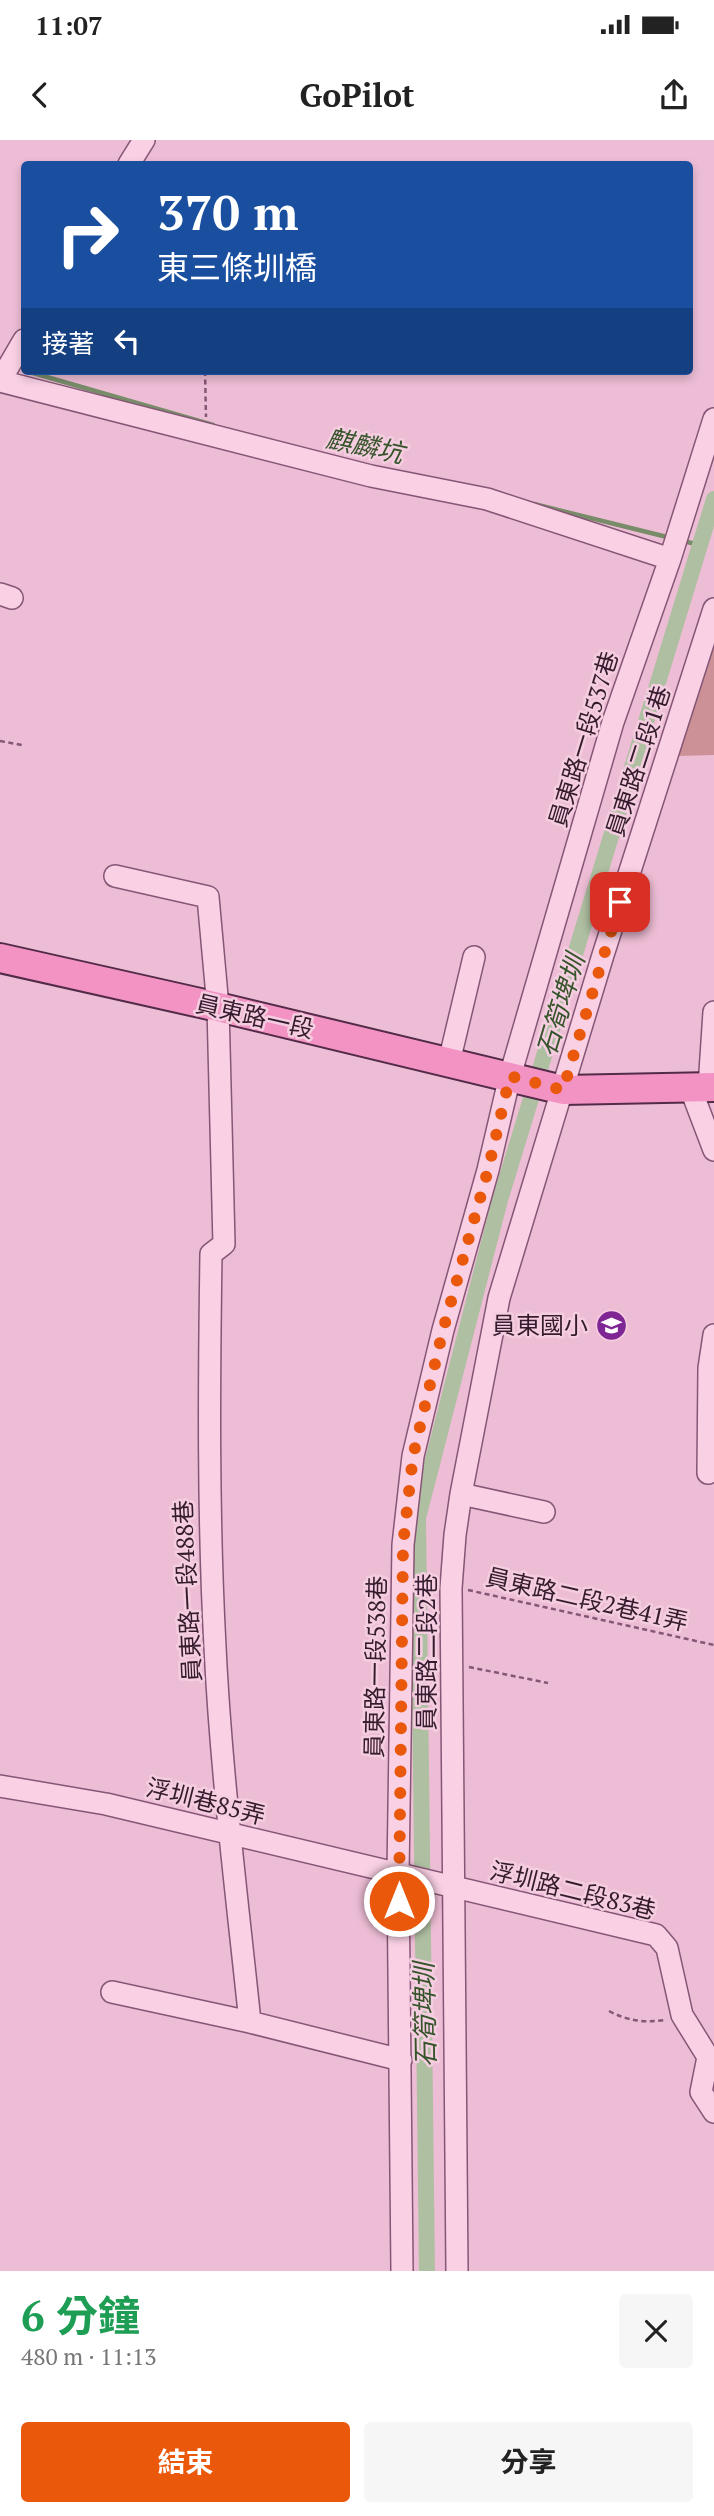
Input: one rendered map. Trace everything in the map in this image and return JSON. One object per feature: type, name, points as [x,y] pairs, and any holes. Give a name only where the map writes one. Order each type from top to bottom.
[{"type":"main road","name":"員東路一段","points":[[0,958],[563,1090],[704,1087]]},
{"type":"street","points":[[131,161],[144,140]]},
{"type":"street","points":[[14,346],[0,381],[371,476],[487,499],[670,559]]},
{"type":"street","name":"員東路一段537巷","points":[[510,1076],[613,722],[670,559],[714,419]]},
{"type":"street","name":"員東路二段1巷","points":[[563,1090],[603,955],[714,609]]},
{"type":"street","points":[[114,876],[208,897],[218,1007]]},
{"type":"street","points":[[449,1062],[474,957]]},
{"type":"street","name":"員東路一段488巷","points":[[218,1007],[224,1244],[211,1254],[208,1475],[215,1648],[230,1835],[250,2022]]},
{"type":"street","points":[[714,1012],[704,1087],[714,1150]]},
{"type":"street","name":"員東路一段538巷","points":[[402,2271],[398,1874],[403,1545],[413,1456],[510,1076]]},
{"type":"street","name":"員東路二段2巷","points":[[457,2271],[451,1663],[454,1535],[499,1298],[534,1176],[563,1090]]},
{"type":"street","points":[[708,1474],[709,1368],[714,1335]]},
{"type":"street","points":[[461,1494],[544,1513]]},
{"type":"street","name":"浮圳巷85弄","points":[[0,1786],[106,1804],[453,1887]]},
{"type":"street","name":"浮圳路二段83巷","points":[[453,1887],[656,1935],[667,1948],[682,2015],[708,2057],[701,2092],[714,2112]]},
{"type":"street","points":[[112,1992],[250,2022],[401,2060]]},
{"type":"path","points":[[205,375],[206,434]]},
{"type":"path","points":[[0,741],[22,745]]},
{"type":"path","name":"員東路二段2巷41弄","points":[[451,1588],[714,1645]]},
{"type":"path","points":[[451,1663],[548,1683]]},
{"type":"path","points":[[609,2011],[626,2019],[649,2022],[682,2015]]},
{"type":"shaded area","points":[[714,636],[714,755],[678,756]]},
{"type":"waterway","name":"麒麟坑","points":[[40,375],[213,425]]},
{"type":"waterway","name":"石筍埤圳","points":[[427,2271],[418,1518],[500,1200],[714,499]]},
{"type":"waterway","name":"麒麟坑","points":[[534,504],[671,538]]},
{"type":"waterway","name":"麒麟坑","points":[[683,541],[700,545]]},
{"type":"place","name":"員東國小","points":[[611,1325]]},
{"type":"route","points":[[399,1901],[403,1545],[413,1456],[510,1076],[563,1090],[620,902]]}]
